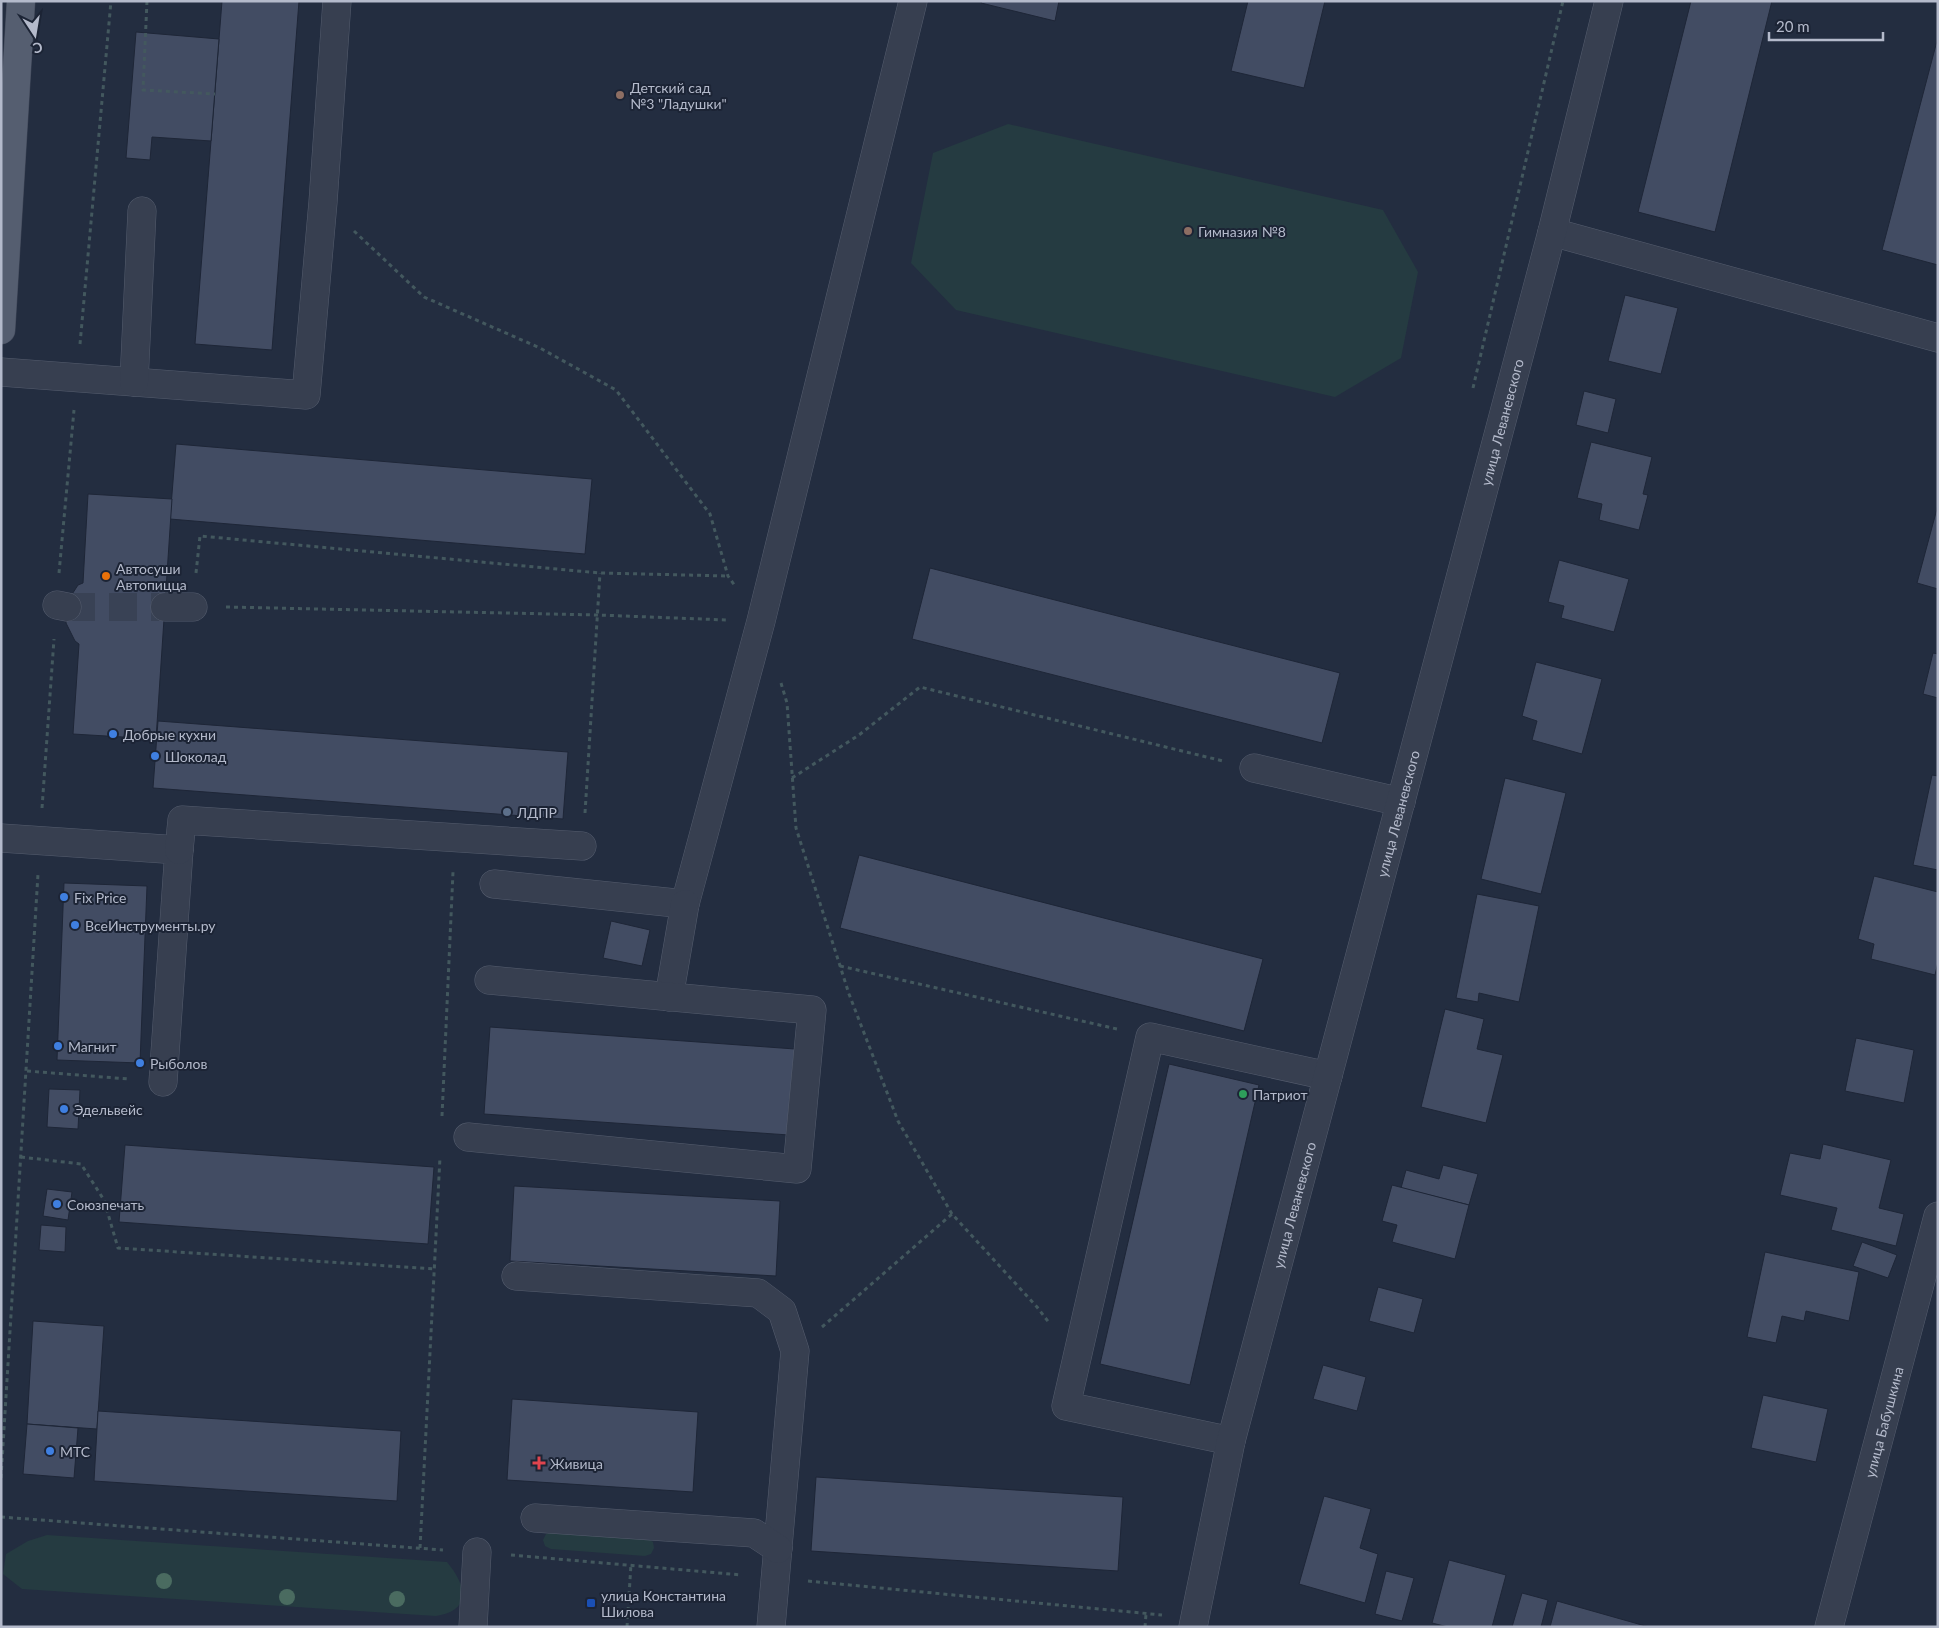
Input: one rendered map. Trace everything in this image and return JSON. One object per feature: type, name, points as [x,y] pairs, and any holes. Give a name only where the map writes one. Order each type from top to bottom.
[{"type":"main road","points":[[1,330],[21,1]]},
{"type":"street","points":[[1,372],[306,395],[323,202],[337,1]]},
{"type":"street","points":[[668,997],[685,904],[761,621],[913,1]]},
{"type":"street","name":"улица Леваневского","points":[[1193,1622],[1231,1440],[1552,232],[1609,1]]},
{"type":"street","points":[[134,382],[142,211]]},
{"type":"street","points":[[1552,232],[1938,338]]},
{"type":"street","points":[[165,607],[193,607]]},
{"type":"street","points":[[1254,768],[1401,802]]},
{"type":"street","points":[[163,1082],[182,820],[582,846]]},
{"type":"street","points":[[1,838],[179,850]]},
{"type":"street","points":[[494,884],[685,904]]},
{"type":"street","points":[[468,1137],[797,1169],[812,1010],[489,980]]},
{"type":"street","points":[[1231,1440],[1066,1406],[1150,1037],[1328,1076]]},
{"type":"street","name":"улица Бабушкина","points":[[1829,1627],[1938,1216]]},
{"type":"street","points":[[516,1276],[758,1293],[782,1311],[795,1351],[771,1627]]},
{"type":"street","points":[[535,1518],[754,1533],[778,1549]]},
{"type":"street","points":[[473,1627],[477,1552]]},
{"type":"path","points":[[1,1478],[40,840],[62,606],[67,470],[111,1]]},
{"type":"path","points":[[148,1],[143,90],[215,94]]},
{"type":"path","points":[[323,202],[424,297],[540,348],[616,390],[710,514],[728,576],[761,621]]},
{"type":"path","points":[[728,576],[600,573],[200,536],[193,607],[598,615],[761,621]]},
{"type":"path","points":[[582,846],[600,573]]},
{"type":"path","points":[[778,675],[787,703],[796,828],[849,994],[898,1121],[952,1214],[1037,1307],[1076,1362]]},
{"type":"path","points":[[792,778],[859,735],[920,687],[1254,768]]},
{"type":"path","points":[[442,1122],[454,838]]},
{"type":"path","points":[[840,966],[1150,1037]]},
{"type":"path","points":[[27,1071],[163,1082]]},
{"type":"path","points":[[420,1548],[440,1152]]},
{"type":"path","points":[[21,1157],[81,1164],[104,1200],[118,1248],[435,1269]]},
{"type":"path","points":[[795,1351],[952,1214]]},
{"type":"path","points":[[1,1517],[631,1564],[1146,1614],[1193,1622]]},
{"type":"path","points":[[627,1627],[631,1564]]},
{"type":"path","points":[[1145,1627],[1146,1614]]},
{"type":"green space","points":[[1008,124],[1383,210],[1418,272],[1401,358],[1335,397],[956,310],[911,263],[933,153]]},
{"type":"green space","points":[[553,1532],[647,1538],[653,1542],[654,1548],[651,1554],[645,1556],[551,1549],[545,1546],[543,1540],[546,1534]]},
{"type":"green space","points":[[47,1535],[447,1562],[462,1588],[461,1602],[448,1613],[436,1616],[22,1589],[3,1574],[6,1554],[28,1541]]},
{"type":"building","points":[[222,1],[299,1],[272,350],[195,344]]},
{"type":"building","points":[[982,1],[1059,1],[1055,21],[981,3]]},
{"type":"building","points":[[1248,1],[1325,1],[1304,88],[1231,71]]},
{"type":"building","points":[[1691,1],[1772,1],[1715,232],[1638,212]]},
{"type":"building","points":[[136,32],[219,39],[211,141],[152,137],[150,160],[126,158]]},
{"type":"building","points":[[1938,37],[1938,265],[1882,250]]},
{"type":"building","points":[[1625,295],[1678,308],[1661,374],[1608,361]]},
{"type":"building","points":[[1584,391],[1616,399],[1608,433],[1576,425]]},
{"type":"building","points":[[1591,442],[1652,457],[1643,494],[1648,495],[1639,530],[1599,520],[1602,504],[1577,498]]},
{"type":"building","points":[[176,444],[592,479],[585,554],[170,519]]},
{"type":"building","points":[[88,494],[172,499],[156,739],[73,734],[79,644],[75,641],[66,623],[67,602],[78,585],[83,583]]},
{"type":"building","points":[[1938,505],[1938,589],[1917,583]]},
{"type":"building","points":[[1559,560],[1629,579],[1614,632],[1561,618],[1564,606],[1548,602]]},
{"type":"building","points":[[930,568],[1340,673],[1322,743],[912,639]]},
{"type":"building","points":[[1933,653],[1938,654],[1938,698],[1923,694]]},
{"type":"building","points":[[1536,662],[1602,679],[1582,754],[1532,740],[1537,721],[1522,716]]},
{"type":"building","points":[[158,721],[568,752],[563,819],[153,788]]},
{"type":"building","points":[[1932,775],[1938,776],[1938,870],[1913,865]]},
{"type":"building","points":[[1505,778],[1566,793],[1541,894],[1481,879]]},
{"type":"building","points":[[859,855],[1263,959],[1244,1031],[840,928]]},
{"type":"building","points":[[1874,876],[1938,892],[1938,962],[1935,975],[1871,959],[1874,944],[1858,939]]},
{"type":"building","points":[[64,883],[147,886],[140,1063],[57,1060]]},
{"type":"building","points":[[1477,894],[1539,906],[1519,1002],[1479,993],[1478,1002],[1456,998]]},
{"type":"building","points":[[611,921],[650,930],[642,966],[603,958]]},
{"type":"building","points":[[1445,1009],[1484,1019],[1477,1049],[1503,1055],[1486,1123],[1421,1107]]},
{"type":"building","points":[[490,1027],[795,1049],[789,1135],[484,1114]]},
{"type":"building","points":[[1856,1038],[1914,1050],[1904,1103],[1845,1091]]},
{"type":"building","points":[[1169,1064],[1259,1085],[1190,1385],[1100,1364]]},
{"type":"building","name":"Эдельвейс","points":[[49,1089],[80,1090],[78,1129],[47,1127]]},
{"type":"building","points":[[1823,1144],[1891,1160],[1879,1208],[1904,1214],[1896,1246],[1831,1230],[1837,1208],[1780,1195],[1790,1153],[1820,1159]]},
{"type":"building","points":[[125,1145],[434,1167],[428,1244],[119,1222]]},
{"type":"building","points":[[1443,1165],[1478,1174],[1469,1205],[1401,1188],[1406,1170],[1439,1179]]},
{"type":"building","points":[[1392,1185],[1469,1205],[1455,1259],[1392,1242],[1397,1225],[1382,1221]]},
{"type":"building","points":[[514,1186],[780,1201],[776,1276],[510,1261]]},
{"type":"building","name":"Союзпечать","points":[[47,1189],[72,1192],[68,1220],[43,1216]]},
{"type":"building","points":[[41,1225],[66,1227],[65,1252],[39,1250]]},
{"type":"building","points":[[1862,1242],[1897,1255],[1888,1278],[1853,1266]]},
{"type":"building","points":[[1765,1252],[1859,1272],[1849,1321],[1806,1311],[1804,1321],[1782,1316],[1776,1343],[1747,1337]]},
{"type":"building","points":[[1378,1287],[1423,1299],[1414,1333],[1369,1321]]},
{"type":"building","points":[[33,1321],[104,1326],[97,1429],[27,1424]]},
{"type":"building","points":[[1323,1365],[1366,1377],[1357,1411],[1313,1399]]},
{"type":"building","points":[[1763,1395],[1828,1409],[1816,1462],[1751,1448]]},
{"type":"building","points":[[512,1399],[698,1412],[693,1492],[507,1480]]},
{"type":"building","points":[[98,1411],[401,1431],[397,1501],[94,1481]]},
{"type":"building","name":"МТС","points":[[27,1424],[78,1428],[74,1478],[23,1474]]},
{"type":"building","points":[[816,1477],[1123,1497],[1118,1571],[811,1551]]},
{"type":"building","points":[[1324,1496],[1371,1509],[1360,1548],[1378,1554],[1365,1603],[1299,1584]]},
{"type":"building","points":[[1449,1560],[1506,1575],[1492,1627],[1448,1627],[1432,1623]]},
{"type":"building","points":[[1386,1571],[1414,1578],[1402,1621],[1375,1614]]},
{"type":"building","points":[[1522,1593],[1548,1600],[1541,1627],[1512,1627]]},
{"type":"building","points":[[1557,1601],[1649,1627],[1550,1627]]},
{"type":"tunnel","points":[[67,607],[165,607]]},
{"type":"place","name":"Детский сад №3 \"Ладушки\"","points":[[620,95]]},
{"type":"place","name":"Гимназия №8","points":[[1188,231]]},
{"type":"place","name":"Автосуши Автопицца","points":[[106,576]]},
{"type":"place","name":"Добрые кухни","points":[[113,734]]},
{"type":"place","name":"Шоколад","points":[[155,756]]},
{"type":"place","name":"ЛДПР","points":[[507,812]]},
{"type":"place","name":"Fix Price","points":[[64,897]]},
{"type":"place","name":"ВсеИнструменты.ру","points":[[75,925]]},
{"type":"place","name":"Магнит","points":[[58,1046]]},
{"type":"place","name":"Рыболов","points":[[140,1063]]},
{"type":"place","name":"Патриот","points":[[1243,1094]]},
{"type":"place","name":"Эдельвейс","points":[[64,1109]]},
{"type":"place","name":"Союзпечать","points":[[57,1204]]},
{"type":"place","name":"МТС","points":[[50,1451]]},
{"type":"place","name":"Живица","points":[[539,1463]]},
{"type":"place","name":"улица Константина Шилова","points":[[591,1603]]}]
